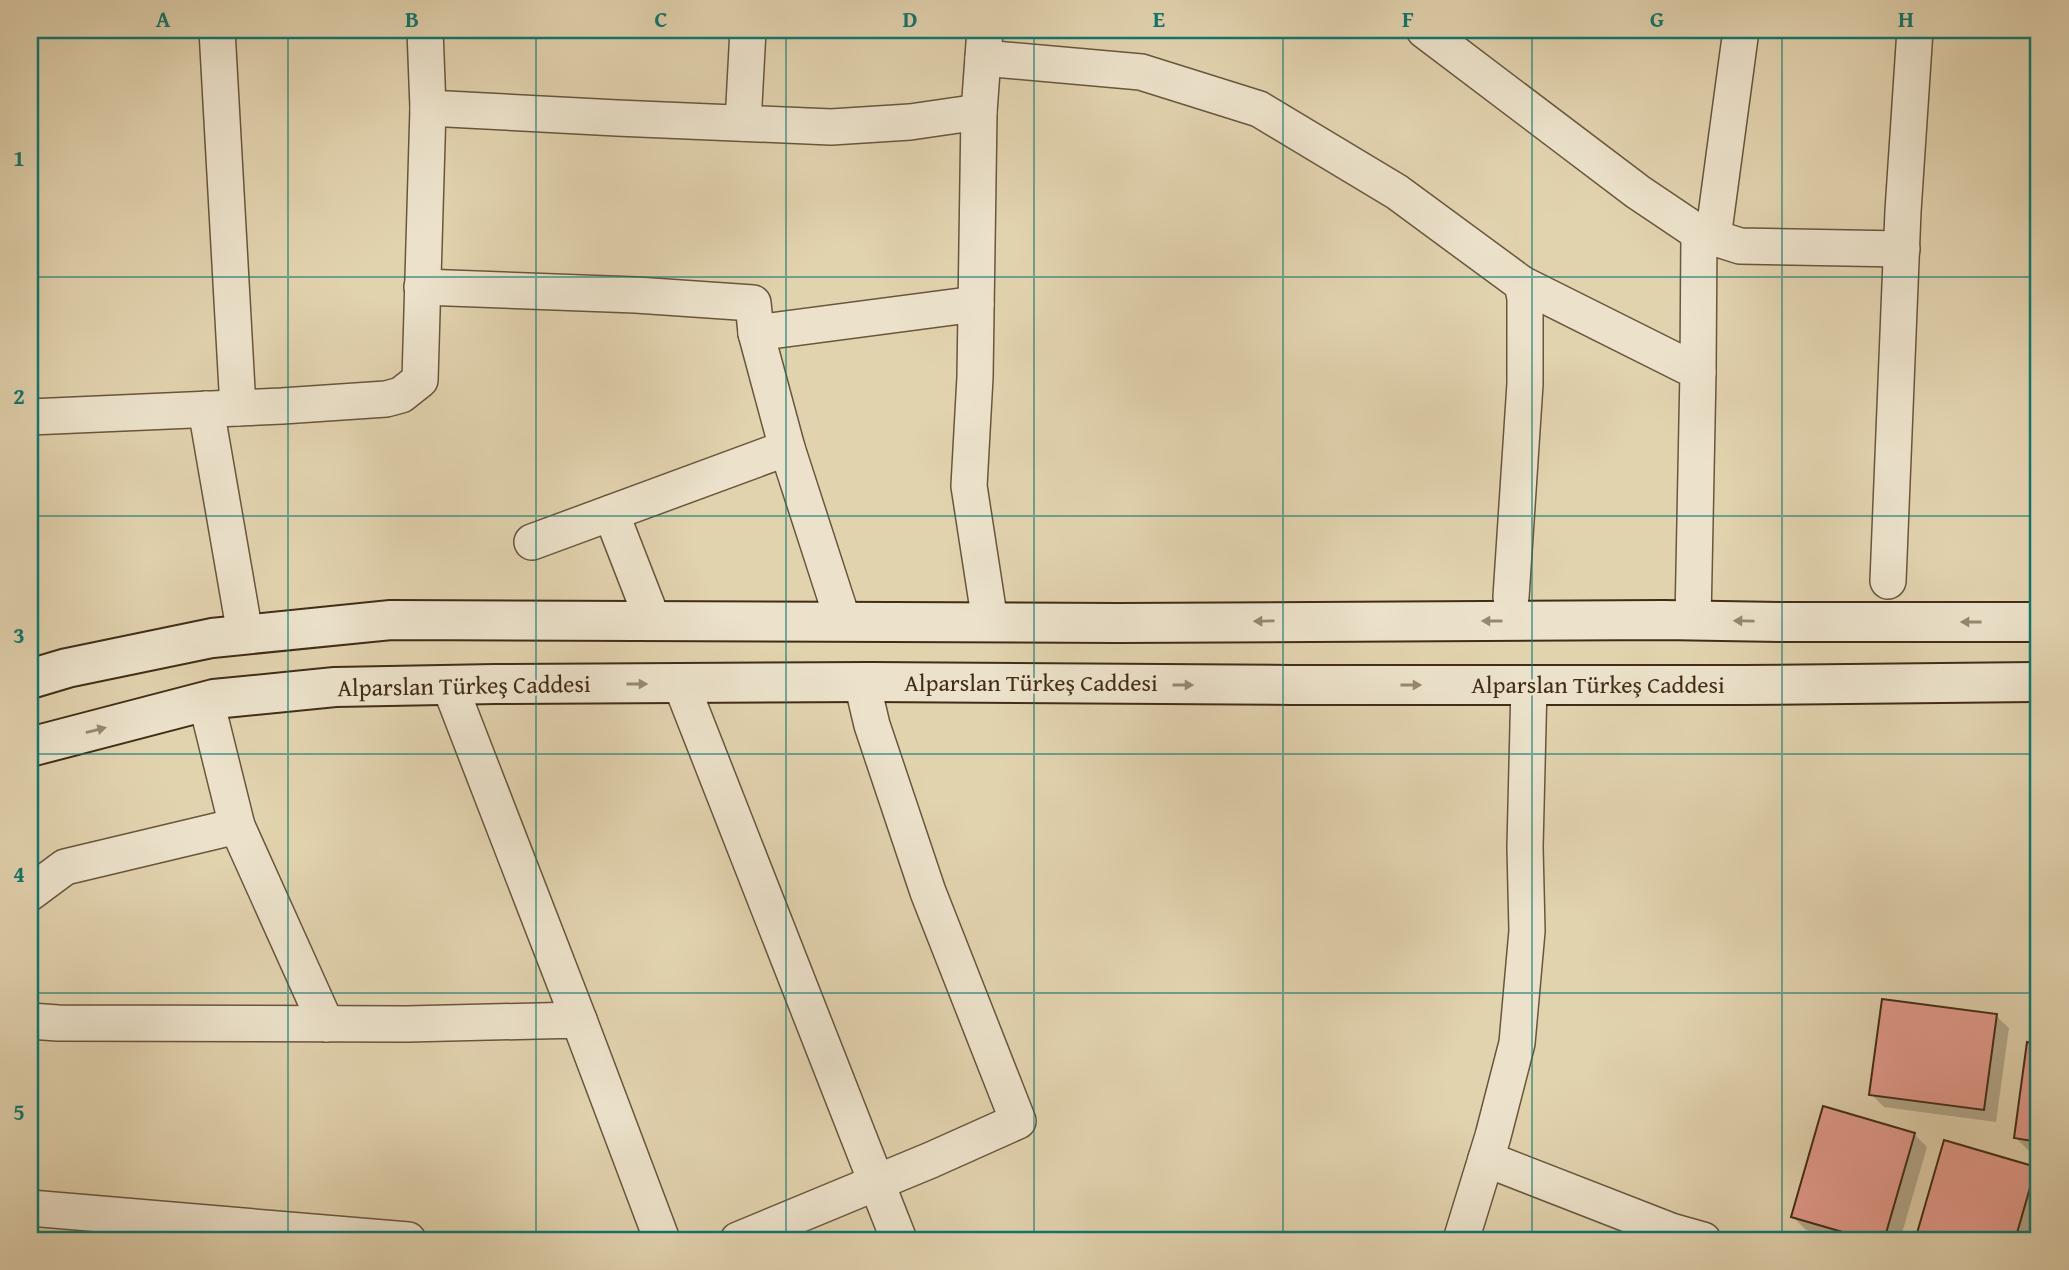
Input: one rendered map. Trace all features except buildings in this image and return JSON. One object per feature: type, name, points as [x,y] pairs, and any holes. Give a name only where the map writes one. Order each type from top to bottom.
[{"type":"street","points":[[216,30],[222,409],[245,634]]},
{"type":"street","points":[[30,417],[386,399],[401,395],[420,380],[428,108],[425,30]]},
{"type":"street","points":[[743,123],[748,30]]},
{"type":"street","points":[[1424,30],[1638,192],[1706,235],[1740,246],[1902,249]]},
{"type":"street","points":[[1693,620],[1698,372],[1706,235],[1741,30]]},
{"type":"street","points":[[1888,581],[1903,211],[1915,30]]},
{"type":"street","points":[[990,622],[969,486],[975,377],[979,112],[984,44],[1141,72],[1259,109],[1397,192],[1522,284],[1698,372]]},
{"type":"street","points":[[428,108],[831,127],[909,122],[979,112]]},
{"type":"street","points":[[1511,597],[1525,384],[1525,298],[1522,284]]},
{"type":"street","points":[[422,287],[636,295],[753,303],[756,333],[787,448],[843,621]]},
{"type":"street","points":[[756,333],[976,304]]},
{"type":"street","points":[[532,542],[787,448]]},
{"type":"street","points":[[611,513],[653,621]]},
{"type":"street","points":[[30,679],[67,668],[212,638],[391,620],[2039,622]]},
{"type":"street","points":[[738,1240],[876,1184],[1018,1121],[928,892],[872,725],[862,682]]},
{"type":"street","name":"Alparslan Türkeş Caddesi","points":[[30,747],[205,701],[335,687],[862,682],[1744,685],[2039,682]]},
{"type":"street","points":[[449,684],[662,1240]]},
{"type":"street","points":[[681,684],[899,1240]]},
{"type":"street","points":[[1461,1240],[1517,1043],[1526,945],[1525,847],[1529,685]]},
{"type":"street","points":[[205,701],[237,825],[326,1024]]},
{"type":"street","points":[[30,893],[65,867],[237,825]]},
{"type":"street","points":[[30,1021],[407,1024],[579,1020]]},
{"type":"street","points":[[1486,1159],[1671,1231],[1703,1240]]},
{"type":"street","points":[[30,1208],[408,1240]]}]
